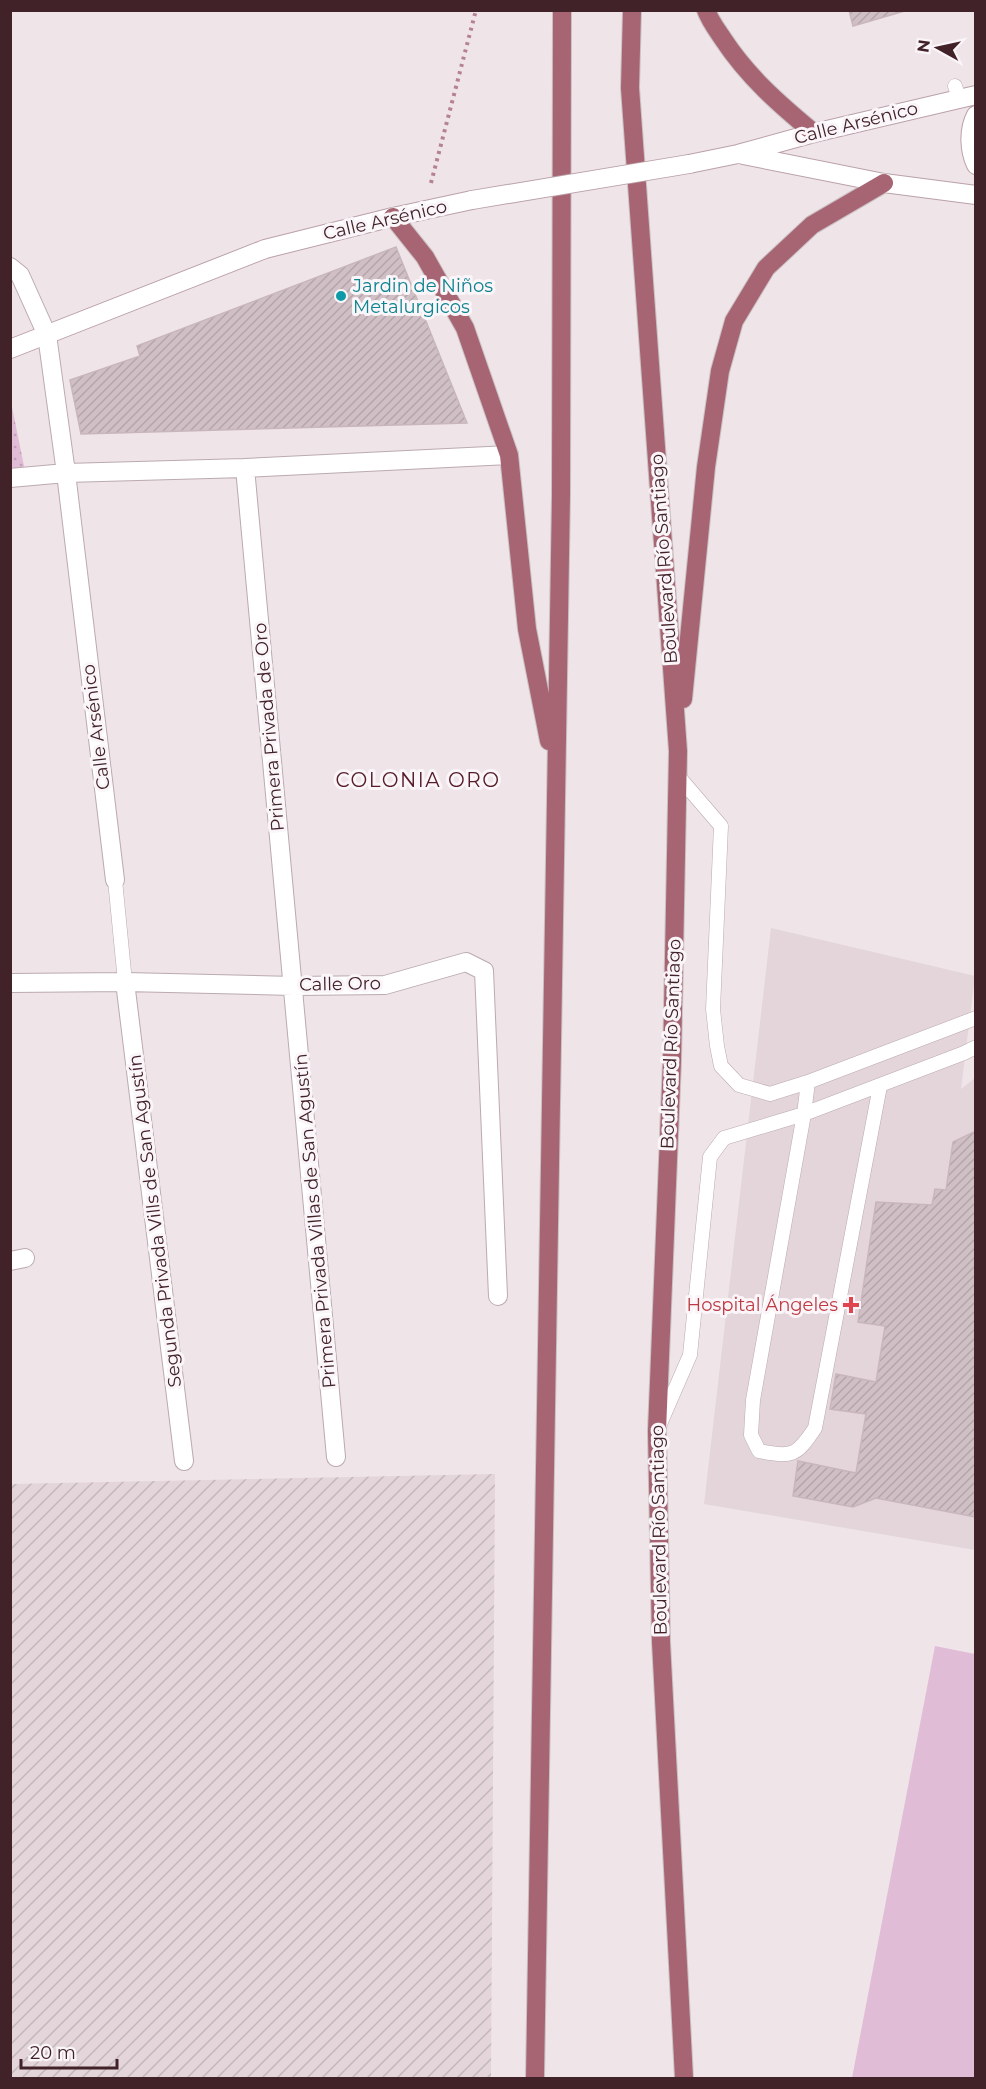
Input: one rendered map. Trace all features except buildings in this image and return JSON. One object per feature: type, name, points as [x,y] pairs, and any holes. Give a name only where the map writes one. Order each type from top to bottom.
[{"type":"main road","points":[[535,2079],[561,495],[562,10]]},
{"type":"main road","name":"Boulevard Río Santiago","points":[[632,10],[630,88],[678,751],[672,1061],[657,1431],[661,1642],[684,2079]]},
{"type":"main road","points":[[706,10],[732,53],[772,99],[814,132]]},
{"type":"main road","points":[[678,751],[706,466],[720,370],[734,321],[766,268],[812,225],[884,183]]},
{"type":"main road","points":[[393,217],[425,257],[465,328],[509,455],[527,629],[556,776]]},
{"type":"street","name":"Calle Arsénico","points":[[10,349],[265,249],[472,200],[738,154],[963,93]]},
{"type":"street","points":[[975,115],[970,140],[975,165]]},
{"type":"street","name":"Calle Arsénico","points":[[738,154],[884,183],[975,195]]},
{"type":"street","points":[[10,267],[20,275],[47,335]]},
{"type":"street","name":"Calle Arsénico","points":[[47,335],[115,880]]},
{"type":"street","points":[[10,478],[66,473],[245,468],[509,455]]},
{"type":"street","name":"Primera Privada de Oro","points":[[245,468],[293,986]]},
{"type":"street","name":"Calle Oro","points":[[10,983],[385,985],[466,962],[484,970],[498,1296]]},
{"type":"street","name":"Segunda Privada Vills de San Agustín","points":[[125,982],[184,1461]]},
{"type":"street","name":"Primera Privada Villas de San Agustín","points":[[293,986],[336,1457]]},
{"type":"lane","points":[[678,776],[721,826],[713,1009],[721,1066],[740,1085],[771,1094],[975,1018]]},
{"type":"lane","name":"Calle Arsénico","points":[[115,880],[125,982]]},
{"type":"lane","points":[[657,1431],[690,1355],[710,1157],[724,1138],[804,1114],[975,1047]]},
{"type":"lane","points":[[808,1082],[753,1400],[751,1435],[759,1451],[783,1456],[802,1447],[815,1428],[880,1086]]},
{"type":"path","points":[[424,210],[476,10]]},
{"type":"shaded area","points":[[11,402],[25,471],[11,472]]},
{"type":"shaded area","name":"Hospital Ángeles","points":[[771,928],[975,976],[961,1089],[975,1078],[975,1550],[704,1504]]},
{"type":"shaded area","points":[[495,1474],[491,2078],[11,2078],[11,1484]]},
{"type":"shaded area","points":[[935,1646],[975,1654],[975,2078],[852,2078]]},
{"type":"place","name":"Jardin de Niños Metalurgicos","points":[[341,296]]},
{"type":"place","name":"Hospital Ángeles","points":[[851,1305]]},
{"type":"district","name":"COLONIA ORO","points":[[418,780]]}]
